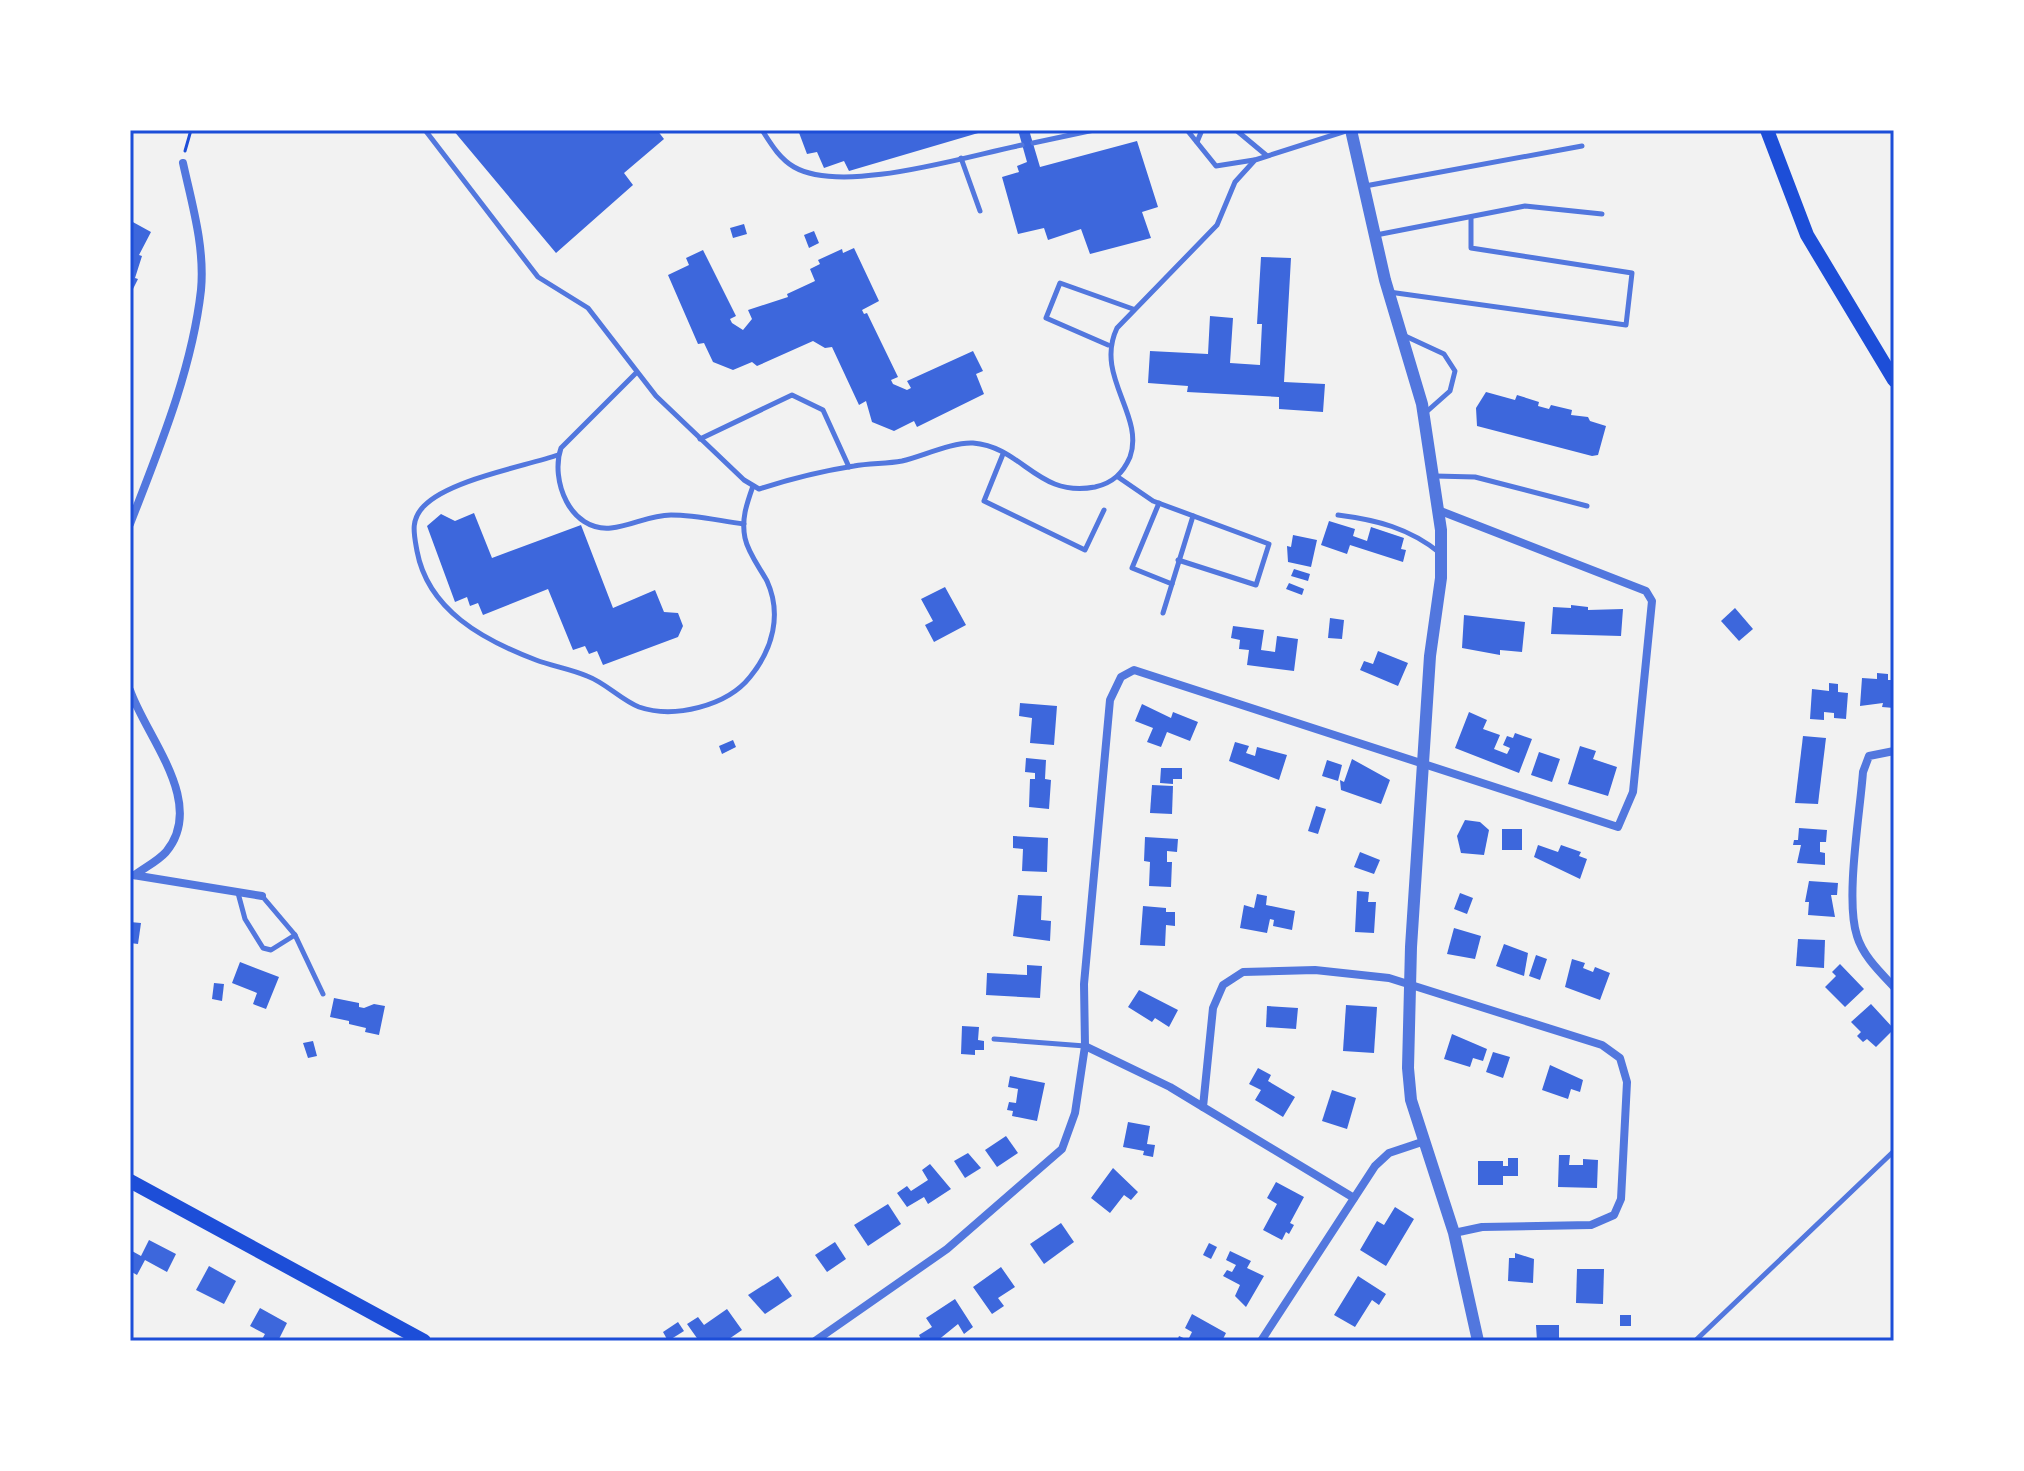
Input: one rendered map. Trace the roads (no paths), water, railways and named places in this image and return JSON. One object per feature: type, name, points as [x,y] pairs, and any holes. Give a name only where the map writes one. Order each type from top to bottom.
[{"type":"main road","points":[[1767,130],[1807,235],[1894,380]]},
{"type":"main road","points":[[130,1181],[424,1341]]},
{"type":"street","points":[[1351,130],[1388,292],[1424,415],[1438,510],[1441,553],[1423,764],[1410,985],[1409,1085],[1422,1142],[1454,1233],[1478,1341]]},
{"type":"street","points":[[130,524],[160,446],[187,361],[201,289],[200,237],[183,163]]},
{"type":"street","points":[[815,1341],[947,1249],[1062,1149],[1075,1113],[1085,1046],[1084,984],[1098,805],[1110,700],[1121,677],[1134,670],[1618,827],[1633,792],[1652,601],[1646,591],[1635,585],[1438,510]]},
{"type":"street","points":[[130,690],[176,788],[181,820],[166,852],[133,875]]},
{"type":"street","points":[[1894,751],[1869,756],[1863,772],[1853,907],[1857,936],[1872,964],[1894,987]]},
{"type":"street","points":[[133,875],[262,896]]},
{"type":"street","points":[[1203,1107],[1217,994],[1231,977],[1254,969],[1315,970],[1389,978],[1602,1045],[1620,1058],[1626,1072],[1621,1199],[1610,1220],[1591,1225],[1482,1227],[1454,1233]]},
{"type":"street","points":[[1085,1046],[1203,1107],[1354,1198]]},
{"type":"street","points":[[1261,1341],[1383,1158],[1422,1142]]},
{"type":"lane","points":[[425,130],[538,277],[588,308],[636,373],[700,439],[759,489],[849,467],[899,462],[970,443],[991,447],[1053,485],[1077,490],[1104,485],[1118,477],[1131,455],[1133,435],[1116,389],[1108,345],[1133,309],[1217,225],[1235,182],[1255,160]]},
{"type":"lane","points":[[762,130],[779,155],[795,168],[854,177],[884,174],[1022,145]]},
{"type":"lane","points":[[1033,143],[1094,130]]},
{"type":"lane","points":[[1187,130],[1216,166],[1255,160],[1351,130]]},
{"type":"lane","points":[[1197,142],[1202,130]]},
{"type":"lane","points":[[1236,130],[1267,155]]},
{"type":"lane","points":[[1364,186],[1582,146]]},
{"type":"lane","points":[[961,158],[980,211]]},
{"type":"lane","points":[[1375,235],[1525,206],[1602,214]]},
{"type":"lane","points":[[1388,292],[1626,325],[1632,273],[1471,248],[1471,217]]},
{"type":"lane","points":[[1108,345],[1046,318],[1060,283],[1133,309]]},
{"type":"lane","points":[[1401,334],[1444,354],[1455,371],[1450,391],[1424,415]]},
{"type":"lane","points":[[636,373],[561,448],[558,455],[559,484],[570,510],[591,524],[608,529],[668,515],[744,524]]},
{"type":"lane","points":[[700,439],[792,395],[823,410],[849,467]]},
{"type":"lane","points":[[1003,454],[984,501],[1085,550],[1104,510]]},
{"type":"lane","points":[[558,455],[445,491],[422,507],[412,527],[418,559],[442,606],[463,623],[534,659],[588,676],[639,707],[664,711],[695,709],[721,698],[749,679],[773,635],[775,610],[768,584],[745,540],[744,512],[753,486]]},
{"type":"lane","points":[[1434,476],[1475,477],[1587,506]]},
{"type":"lane","points":[[1118,477],[1159,503],[1269,544],[1256,585],[1178,560]]},
{"type":"lane","points":[[1159,503],[1132,568],[1172,584]]},
{"type":"lane","points":[[1338,515],[1374,520],[1418,535],[1441,553]]},
{"type":"lane","points":[[1163,613],[1193,516]]},
{"type":"lane","points":[[238,892],[245,919],[263,948],[271,950],[295,935]]},
{"type":"lane","points":[[262,896],[295,935],[323,994]]},
{"type":"lane","points":[[994,1039],[1085,1046]]},
{"type":"lane","points":[[1695,1341],[1894,1151]]}]
